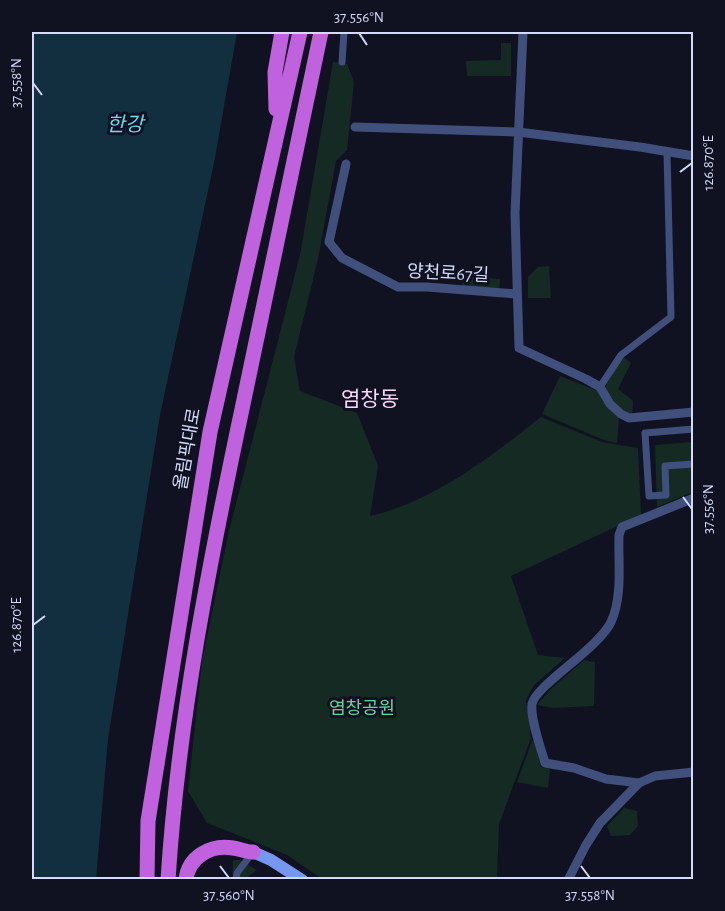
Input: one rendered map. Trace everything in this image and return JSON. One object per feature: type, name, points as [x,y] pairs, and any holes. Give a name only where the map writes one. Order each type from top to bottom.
[{"type":"highway","points":[[276,131],[275,72],[282,32]]},
{"type":"highway","name":"올림픽대로","points":[[147,879],[148,821],[210,432],[300,32]]},
{"type":"highway","points":[[168,879],[171,823],[186,700],[215,535],[321,32]]},
{"type":"highway","points":[[186,879],[190,864],[200,855],[210,851],[233,848],[253,852]]},
{"type":"main road","points":[[253,852],[302,879]]},
{"type":"street","points":[[342,62],[344,32]]},
{"type":"street","name":"양천로67길","points":[[523,32],[515,213],[519,348],[600,387],[610,404],[629,418],[693,412]]},
{"type":"street","points":[[355,127],[518,132],[693,156]]},
{"type":"street","points":[[600,387],[621,355],[671,317],[667,152]]},
{"type":"street","name":"양천로67길","points":[[346,164],[329,242],[342,258],[398,287],[516,294]]},
{"type":"street","points":[[693,429],[645,433],[649,496],[666,495],[665,466],[693,464]]},
{"type":"street","points":[[639,783],[606,779],[574,768],[545,763],[532,712],[532,702],[540,692],[595,643],[611,623],[618,602],[619,535],[622,527],[693,498]]},
{"type":"street","points":[[568,879],[600,823],[639,783],[655,776],[692,773]]},
{"type":"street","points":[[236,879],[237,873],[253,852]]},
{"type":"green space","points":[[501,43],[511,43],[511,76],[467,76],[466,61],[501,60]]},
{"type":"green space","name":"염창공원","points":[[333,62],[347,64],[354,82],[347,150],[336,161],[318,259],[294,357],[300,391],[357,413],[378,466],[370,516],[417,500],[439,489],[482,462],[541,417],[602,442],[638,448],[641,515],[511,576],[538,655],[565,658],[534,685],[526,700],[531,738],[499,824],[497,879],[322,879],[287,855],[207,823],[188,791],[202,661],[229,531],[300,255]]},
{"type":"green space","points":[[549,266],[551,298],[528,298],[528,277],[538,267]]},
{"type":"green space","points":[[462,276],[500,279],[499,292],[462,289]]},
{"type":"green space","points":[[621,355],[631,363],[618,389],[633,401],[632,416],[612,402],[605,388]]},
{"type":"green space","points":[[560,376],[598,391],[619,417],[617,443],[604,440],[542,414]]},
{"type":"green space","points":[[693,442],[693,492],[657,507],[655,445]]},
{"type":"green space","points":[[584,660],[595,662],[594,706],[553,708],[537,705],[550,690]]},
{"type":"green space","points":[[532,741],[535,741],[541,767],[550,769],[548,788],[517,782]]},
{"type":"green space","points":[[624,808],[637,811],[638,826],[630,835],[611,836],[607,826]]},
{"type":"green space","points":[[233,860],[240,860],[257,870],[245,879],[232,880]]},
{"type":"water","name":"한강","points":[[32,32],[237,32],[215,158],[160,415],[108,739],[96,879],[32,879]]},
{"type":"district","name":"염창동","points":[[370,399]]}]
